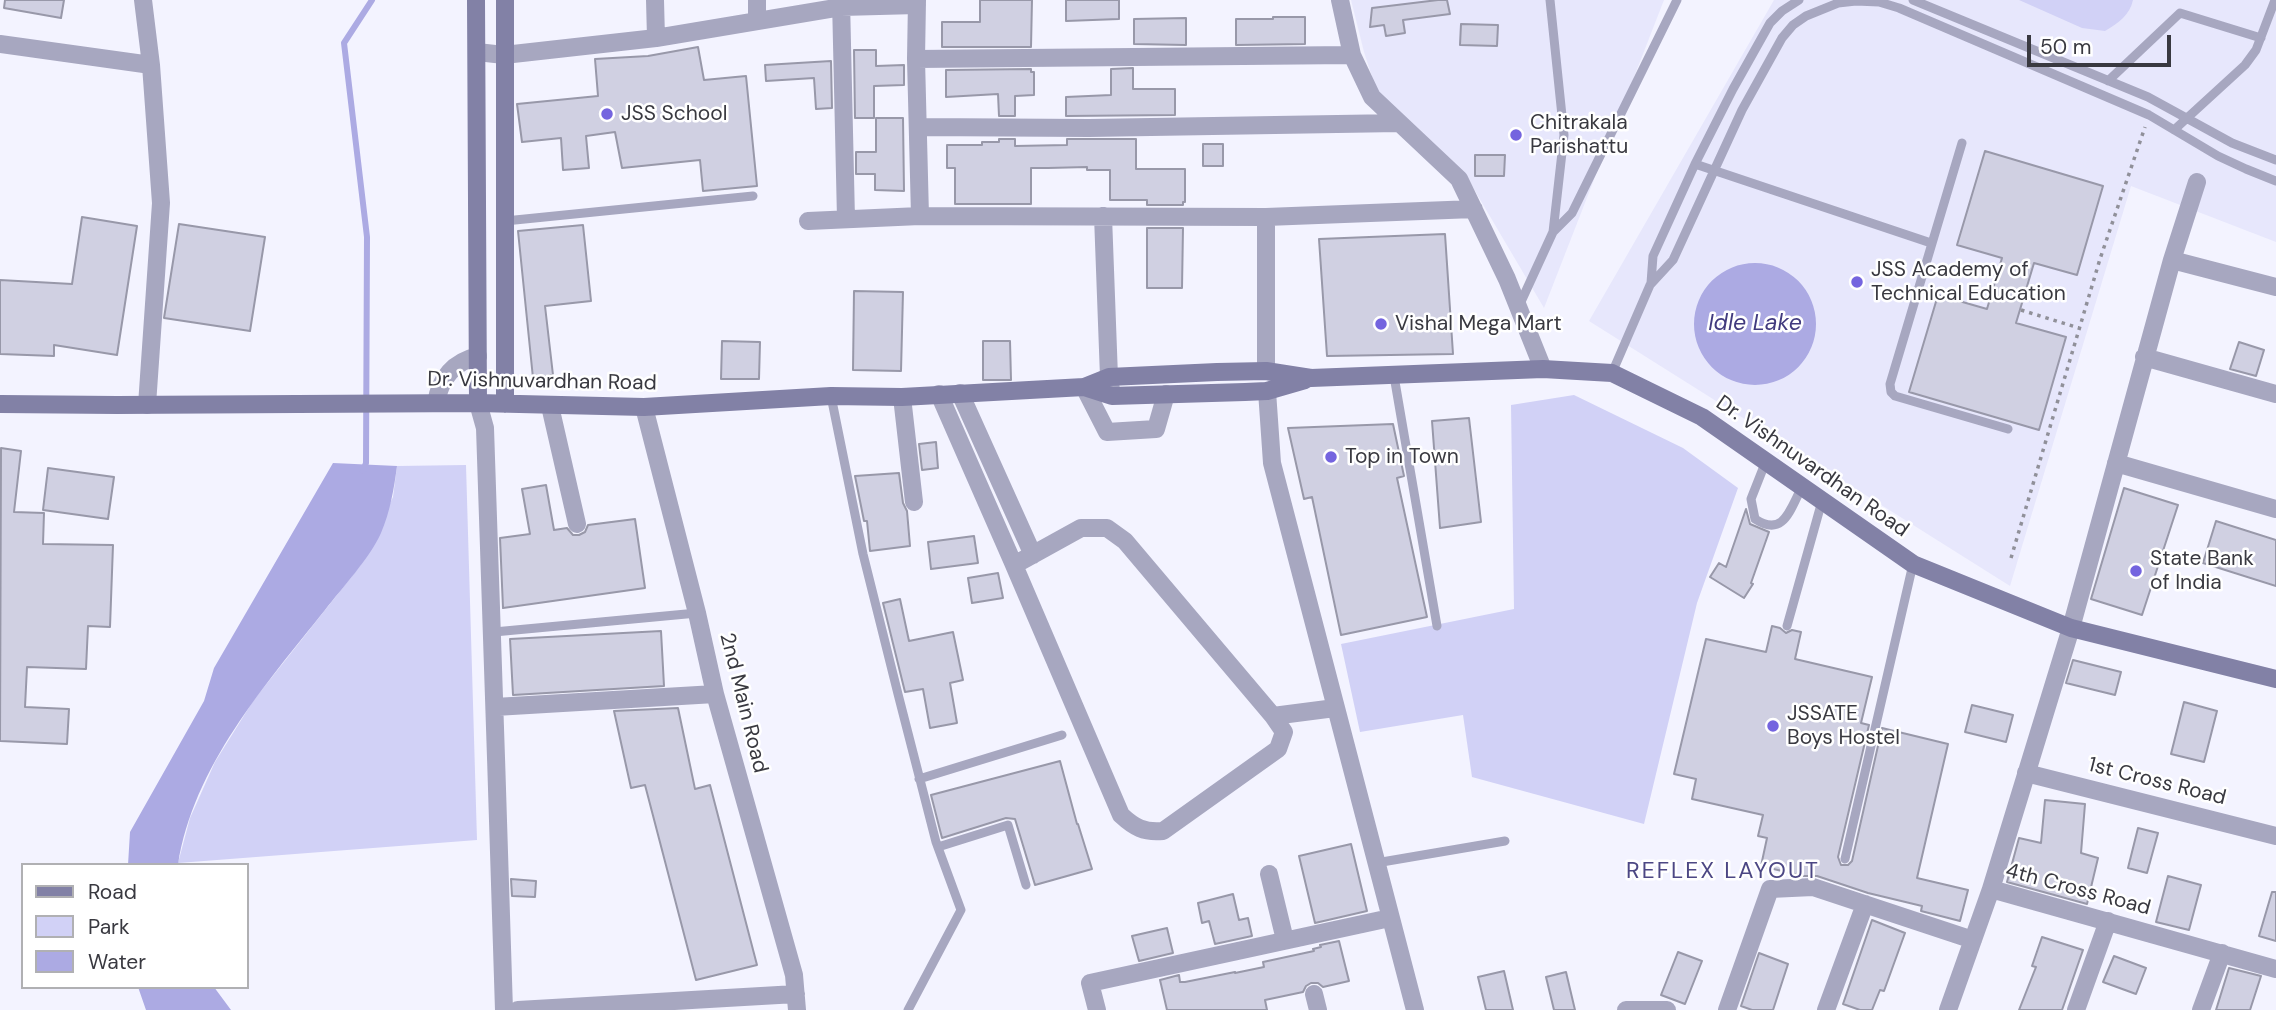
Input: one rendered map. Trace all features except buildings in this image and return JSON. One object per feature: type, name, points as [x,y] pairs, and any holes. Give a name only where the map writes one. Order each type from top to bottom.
[{"type":"main road","points":[[477,0],[478,403]]},
{"type":"main road","points":[[505,0],[505,404]]},
{"type":"main road","name":"Dr. Vishnuvardhan Road","points":[[0,404],[478,403],[644,407],[831,396],[902,397],[1084,387],[1109,377],[1266,371],[1311,378],[1543,369],[1612,373],[1702,417],[1913,564],[2070,628],[2276,679]]},
{"type":"main road","name":"Dr. Vishnuvardhan Road","points":[[1084,387],[1112,396],[1267,391],[1311,378]]},
{"type":"street","points":[[143,0],[161,203],[147,405]]},
{"type":"street","points":[[656,0],[656,38]]},
{"type":"street","points":[[757,0],[757,21]]},
{"type":"street","points":[[1340,0],[1352,55],[1372,97],[1459,179],[1518,307],[1543,369]]},
{"type":"street","points":[[477,52],[504,55],[656,38],[841,4],[917,2],[920,216]]},
{"type":"street","points":[[841,4],[846,219]]},
{"type":"street","points":[[0,44],[150,65]]},
{"type":"street","points":[[916,59],[1352,55]]},
{"type":"street","points":[[918,127],[1089,128],[1399,123]]},
{"type":"street","points":[[1991,889],[2070,628],[2144,357],[2197,182]]},
{"type":"street","points":[[808,221],[920,216],[1266,217],[1474,209]]},
{"type":"street","points":[[1102,215],[1112,396]]},
{"type":"street","points":[[1266,217],[1266,371]]},
{"type":"street","points":[[2172,260],[2276,287]]},
{"type":"street","points":[[436,403],[437,393],[446,375],[460,362],[478,356]]},
{"type":"street","points":[[2144,357],[2276,394]]},
{"type":"street","points":[[1084,387],[1107,432],[1156,429],[1166,394]]},
{"type":"street","points":[[1267,391],[1272,463],[1415,1010]]},
{"type":"street","points":[[960,393],[1033,555]]},
{"type":"street","points":[[939,394],[1121,815],[1132,826],[1150,832],[1163,831],[1278,749],[1283,732],[1273,716],[1125,541],[1107,527],[1081,528],[1014,565]]},
{"type":"street","points":[[902,397],[914,502]]},
{"type":"street","points":[[478,403],[485,428],[494,632],[504,1010]]},
{"type":"street","points":[[485,428],[505,404]]},
{"type":"street","points":[[550,406],[578,524]]},
{"type":"street","name":"2nd Main Road","points":[[644,407],[715,694],[794,975],[797,1002]]},
{"type":"street","points":[[2116,463],[2276,509]]},
{"type":"street","points":[[495,707],[715,694]]},
{"type":"street","points":[[1273,716],[1335,708]]},
{"type":"street","name":"1st Cross Road","points":[[2026,773],[2276,836]]},
{"type":"street","points":[[1269,874],[1285,940]]},
{"type":"street","points":[[1727,1010],[1770,890],[1814,887],[1973,940]]},
{"type":"street","name":"4th Cross Road","points":[[1948,1010],[1991,889],[2276,968]]},
{"type":"street","points":[[1826,1010],[1865,904]]},
{"type":"street","points":[[1097,1010],[1090,983],[1390,918]]},
{"type":"street","points":[[2076,1010],[2108,922]]},
{"type":"street","points":[[2201,1010],[2222,953]]},
{"type":"street","points":[[519,1010],[797,1002]]},
{"type":"street","points":[[1626,1010],[1667,1010]]},
{"type":"lane","points":[[1518,307],[1553,232],[1563,135],[1550,0]]},
{"type":"lane","points":[[1553,232],[1572,213],[1676,0]]},
{"type":"lane","points":[[1612,373],[1650,285],[1653,256],[1695,164],[1770,23],[1799,0]]},
{"type":"lane","points":[[1913,0],[2148,97],[2243,148],[2276,160]]},
{"type":"lane","points":[[2174,130],[2245,65],[2256,50],[2275,0]]},
{"type":"lane","points":[[1650,285],[1673,260],[1742,110],[1782,38],[1793,25],[1806,16],[1838,1],[1879,2],[1899,8],[2149,115],[2237,165],[2276,181]]},
{"type":"lane","points":[[2108,81],[2180,13],[2261,38]]},
{"type":"lane","points":[[1962,143],[1890,384],[1891,392],[1895,396],[2008,429]]},
{"type":"lane","points":[[1695,164],[1931,243]]},
{"type":"lane","points":[[505,221],[753,196]]},
{"type":"lane","points":[[1394,376],[1437,626]]},
{"type":"lane","points":[[831,396],[863,554],[919,779],[938,847],[961,910],[908,1010]]},
{"type":"lane","points":[[1766,461],[1751,499],[1755,519],[1771,526],[1779,525],[1785,520],[1802,487]]},
{"type":"lane","points":[[1787,626],[1822,501]]},
{"type":"lane","points":[[1845,859],[1913,564]]},
{"type":"lane","points":[[494,632],[697,613]]},
{"type":"lane","points":[[919,779],[1062,735]]},
{"type":"lane","points":[[938,847],[1008,825],[1026,885]]},
{"type":"lane","points":[[1376,863],[1505,841]]},
{"type":"path","points":[[2011,558],[2103,247],[2149,115]]},
{"type":"path","points":[[2021,310],[2078,328]]},
{"type":"shaded area","name":"Chitrakala Parishattu","points":[[1351,0],[1664,0],[1544,308],[1465,174],[1378,95]]},
{"type":"shaded area","name":"JSS Academy of Technical Education","points":[[1774,0],[2276,0],[2276,242],[2131,186],[2010,586],[1589,321]]},
{"type":"green space","points":[[2019,0],[2133,0],[2119,22],[2105,31],[2082,28]]},
{"type":"green space","points":[[1574,395],[1683,448],[1738,488],[1697,603],[1644,824],[1472,777],[1463,715],[1360,732],[1341,644],[1514,609],[1511,405]]},
{"type":"green space","points":[[466,465],[477,840],[178,863],[190,818],[215,762],[253,701],[360,566],[393,497],[397,466]]},
{"type":"water","name":"Idle Lake","points":[[1755,263],[1779,267],[1798,281],[1812,300],[1816,324],[1812,348],[1798,367],[1779,381],[1755,385],[1731,381],[1712,367],[1698,348],[1694,324],[1698,300],[1712,281],[1731,267]]},
{"type":"water","points":[[333,463],[397,466],[389,509],[376,543],[256,698],[215,761],[186,829],[178,863],[128,863],[130,832],[204,701],[214,668]]},
{"type":"water","points":[[139,989],[215,989],[231,1010],[146,1010]]},
{"type":"waterway","points":[[363,471],[366,463],[367,237],[344,43],[372,0]]},
{"type":"place","name":"JSS School","points":[[607,114]]},
{"type":"place","name":"Chitrakala Parishattu","points":[[1516,135]]},
{"type":"place","name":"JSS Academy of Technical Education","points":[[1857,282]]},
{"type":"place","name":"Vishal Mega Mart","points":[[1381,324]]},
{"type":"place","name":"Top in Town","points":[[1331,457]]},
{"type":"place","name":"State Bank of India","points":[[2136,571]]},
{"type":"place","name":"JSSATE Boys Hostel","points":[[1773,726]]},
{"type":"district","name":"REFLEX LAYOUT","points":[[1723,872]]}]
